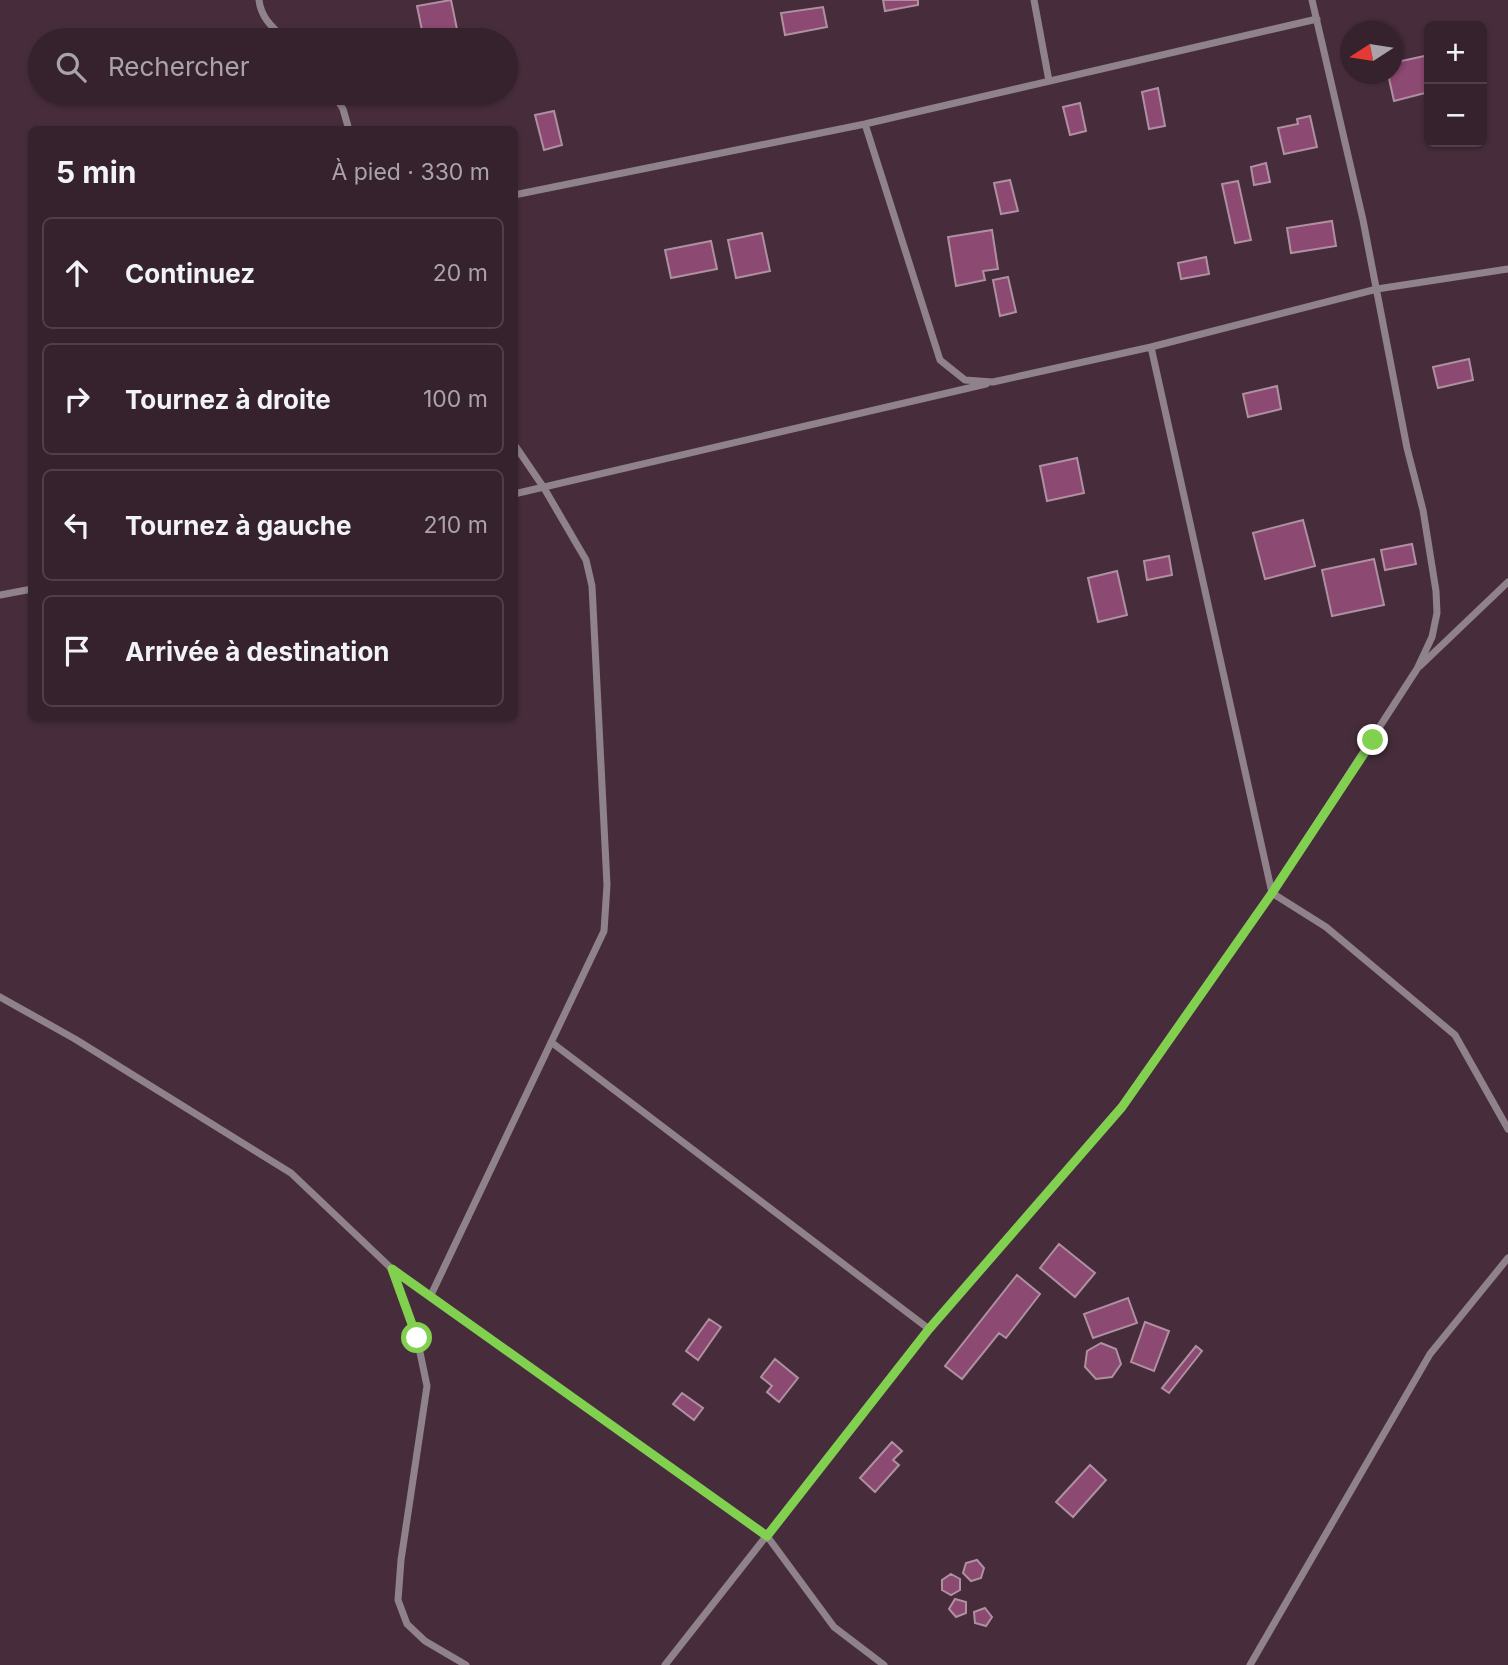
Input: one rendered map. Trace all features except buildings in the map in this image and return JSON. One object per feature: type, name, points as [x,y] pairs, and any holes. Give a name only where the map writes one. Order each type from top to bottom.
[{"type":"street","points":[[259,0],[264,17],[275,28]]},
{"type":"street","points":[[1034,0],[1049,81]]},
{"type":"street","points":[[665,1665],[929,1329],[1122,1107],[1272,893],[1418,669],[1432,637],[1437,613],[1436,591],[1423,510],[1407,448],[1377,289],[1312,0]]},
{"type":"street","points":[[518,194],[865,124],[1317,19]]},
{"type":"street","points":[[340,105],[348,126]]},
{"type":"street","points":[[865,124],[940,359],[965,380],[993,382]]},
{"type":"street","points":[[518,493],[1150,347],[1377,289],[1508,270]]},
{"type":"street","points":[[1150,347],[1272,893],[1326,927],[1455,1035],[1508,1129]]},
{"type":"street","points":[[430,1297],[604,931],[607,885],[592,586],[586,560],[518,450]]},
{"type":"street","points":[[1418,669],[1508,582]]},
{"type":"street","points":[[0,595],[28,590]]},
{"type":"street","points":[[0,997],[75,1039],[291,1173],[392,1269],[767,1536],[834,1627],[884,1665]]},
{"type":"street","points":[[551,1042],[929,1329]]},
{"type":"street","points":[[1250,1665],[1430,1354],[1508,1258]]},
{"type":"street","points":[[392,1269],[417,1338],[427,1385],[401,1560],[398,1600],[407,1624],[425,1642],[466,1665]]},
{"type":"route","points":[[417,1338],[392,1269],[767,1536],[929,1329],[1122,1107],[1272,893],[1373,740]]}]
